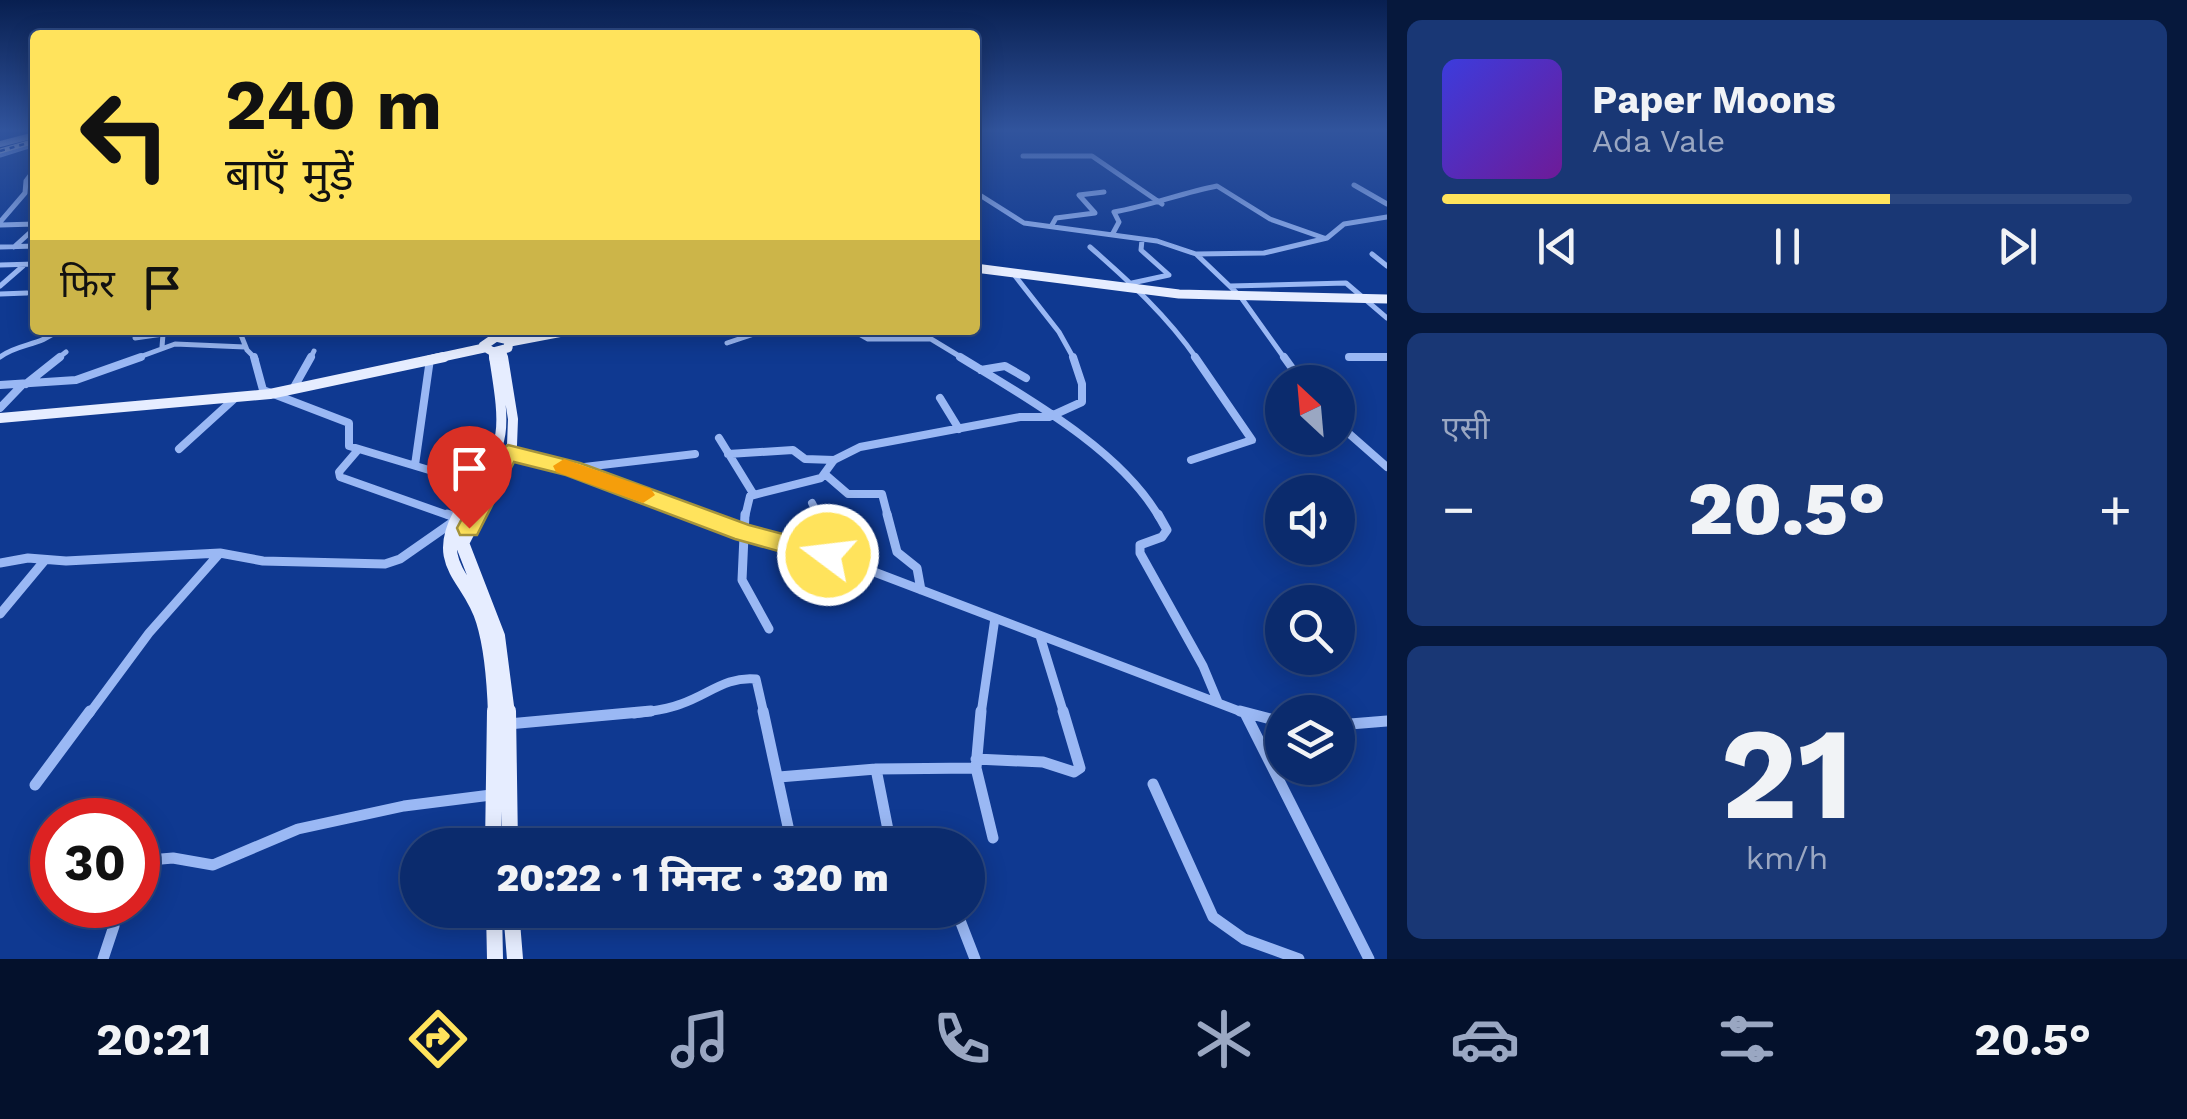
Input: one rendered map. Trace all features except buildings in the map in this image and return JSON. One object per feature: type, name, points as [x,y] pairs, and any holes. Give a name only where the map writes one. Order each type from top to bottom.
[{"type":"main road","points":[[980,269],[1240,296],[1387,299]]},
{"type":"main road","points":[[0,418],[270,394],[496,341],[539,335]]},
{"type":"main road","points":[[496,341],[512,419],[508,453],[462,543],[465,557],[484,590],[498,636],[508,724],[510,828]]},
{"type":"main road","points":[[493,828],[494,725],[484,621],[449,551],[457,523],[502,440],[496,341]]},
{"type":"main road","points":[[494,928],[495,959]]},
{"type":"main road","points":[[513,928],[516,959]]},
{"type":"street","points":[[0,224],[25,194],[30,176]]},
{"type":"street","points":[[1120,176],[1162,204]]},
{"type":"street","points":[[25,184],[30,183]]},
{"type":"street","points":[[1354,185],[1387,204]]},
{"type":"street","points":[[1112,235],[1119,220],[1114,212],[1162,204],[1182,192],[1219,186],[1270,219],[1324,238]]},
{"type":"street","points":[[1052,225],[1060,217],[1095,213],[1079,195],[1104,192]]},
{"type":"street","points":[[980,195],[1020,221],[1142,240],[1196,254],[1264,253],[1324,238],[1344,224],[1387,216]]},
{"type":"street","points":[[0,224],[30,226]]},
{"type":"street","points":[[14,246],[30,231]]},
{"type":"street","points":[[1135,286],[1169,275],[1141,250],[1142,240]]},
{"type":"street","points":[[0,247],[30,246]]},
{"type":"street","points":[[1090,247],[1135,286],[1176,330],[1251,435],[1252,440],[1246,445],[1191,460]]},
{"type":"street","points":[[1196,254],[1240,296],[1290,365]]},
{"type":"street","points":[[1372,254],[1387,266]]},
{"type":"street","points":[[0,286],[24,264]]},
{"type":"street","points":[[0,265],[30,264]]},
{"type":"street","points":[[728,454],[793,450],[805,459],[834,460],[873,443],[1020,417],[1049,416],[1082,402],[1082,384],[1064,341],[1012,272]]},
{"type":"street","points":[[1230,286],[1344,283],[1387,318]]},
{"type":"street","points":[[0,294],[27,293]]},
{"type":"street","points":[[0,358],[11,348],[46,343],[53,335]]},
{"type":"street","points":[[135,338],[156,335]]},
{"type":"street","points":[[162,347],[163,335]]},
{"type":"street","points":[[241,335],[245,347],[256,358],[259,384],[270,394],[348,423],[348,444],[357,451],[478,485]]},
{"type":"street","points":[[727,343],[751,335]]},
{"type":"street","points":[[861,335],[868,339],[931,339]]},
{"type":"street","points":[[928,335],[1049,416],[1128,476],[1163,521],[1165,534],[1140,545],[1140,553],[1203,666],[1218,702]]},
{"type":"street","points":[[0,385],[76,380],[162,347],[245,347]]},
{"type":"street","points":[[293,390],[314,351]]},
{"type":"street","points":[[0,408],[66,352]]},
{"type":"street","points":[[1349,357],[1387,356]]},
{"type":"street","points":[[415,465],[430,359]]},
{"type":"street","points":[[980,370],[1005,366],[1026,378]]},
{"type":"street","points":[[940,398],[959,430]]},
{"type":"street","points":[[179,449],[234,399]]},
{"type":"street","points":[[719,438],[754,495]]},
{"type":"street","points":[[1355,439],[1387,468]]},
{"type":"street","points":[[0,563],[220,553],[263,560],[384,564],[400,559],[454,522],[453,516],[340,477],[339,472],[357,451]]},
{"type":"street","points":[[508,453],[572,468],[744,533],[828,555],[1265,718]]},
{"type":"street","points":[[572,468],[695,454]]},
{"type":"street","points":[[769,630],[742,585],[738,552],[746,503],[754,495],[826,475],[834,460]]},
{"type":"street","points":[[826,475],[848,494],[882,494],[897,552],[917,568],[920,590]]},
{"type":"street","points":[[812,504],[825,527],[828,555]]},
{"type":"street","points":[[35,785],[149,633],[220,553]]},
{"type":"street","points":[[0,614],[45,560]]},
{"type":"street","points":[[992,838],[976,763],[976,731],[995,618]]},
{"type":"street","points":[[779,777],[976,763],[1043,762],[1074,772],[1080,768],[1040,635]]},
{"type":"street","points":[[508,724],[677,706],[720,685],[751,677],[758,683],[789,828]]},
{"type":"street","points":[[1245,713],[1368,959]]},
{"type":"street","points":[[1355,724],[1387,721]]},
{"type":"street","points":[[876,770],[887,828]]},
{"type":"street","points":[[1153,784],[1213,918],[1244,939],[1299,959]]},
{"type":"street","points":[[160,859],[213,865],[277,837],[326,822],[404,806],[493,795]]},
{"type":"street","points":[[104,959],[113,928]]},
{"type":"street","points":[[963,928],[975,959]]},
{"type":"slow traffic","points":[[564,466],[643,495]]},
{"type":"route","points":[[469,528],[508,453],[572,468],[744,533],[828,555]]}]
